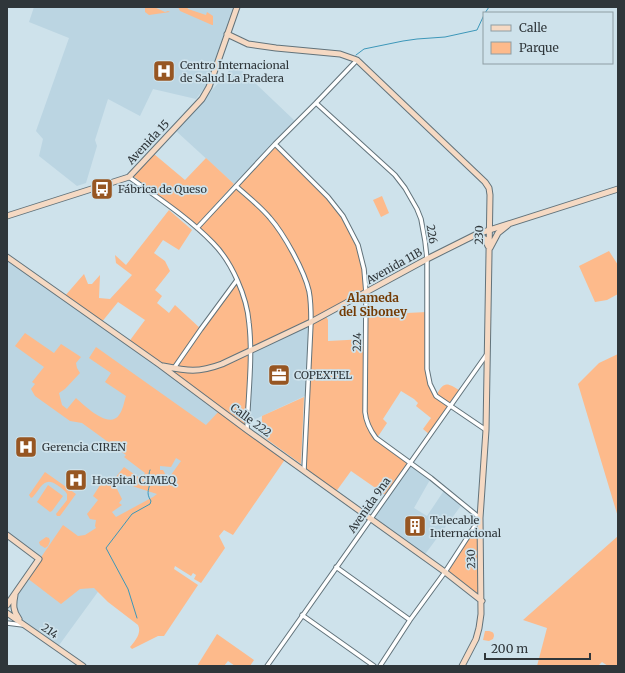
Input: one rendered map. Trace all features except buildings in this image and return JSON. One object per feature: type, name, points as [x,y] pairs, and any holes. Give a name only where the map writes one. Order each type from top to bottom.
[{"type":"street","name":"Avenida 15","points":[[7,216],[129,177],[202,99],[209,87],[237,7]]},
{"type":"street","name":"230","points":[[227,34],[248,44],[340,54],[357,60],[487,185],[490,191],[486,430],[480,518],[482,601],[478,635],[462,666]]},
{"type":"street","points":[[197,228],[275,144],[357,60]]},
{"type":"street","name":"226","points":[[316,103],[395,175],[416,206],[425,241],[427,259],[427,369],[432,390],[436,396],[486,430]]},
{"type":"street","name":"224","points":[[275,144],[328,197],[343,216],[358,245],[361,255],[366,293],[366,419],[372,433],[376,438],[410,462],[480,518]]},
{"type":"street","points":[[129,177],[197,228],[221,252],[237,280],[244,297],[249,323],[250,352],[247,430]]},
{"type":"street","points":[[236,186],[269,217],[279,229],[290,248],[308,290],[311,306],[311,322],[304,470]]},
{"type":"street","name":"Avenida 11B","points":[[160,365],[195,371],[209,369],[250,352],[311,322],[427,259],[477,234],[618,189]]},
{"type":"street","points":[[612,190],[618,193]]},
{"type":"street","points":[[488,259],[490,248],[495,238],[501,230],[515,221]]},
{"type":"street","points":[[477,234],[485,239],[489,250]]},
{"type":"street","name":"Calle 222","points":[[7,256],[160,365],[247,430],[445,572],[482,601]]},
{"type":"street","points":[[174,368],[237,280]]},
{"type":"street","name":"Avenida 9na","points":[[268,664],[487,354]]},
{"type":"street","points":[[380,666],[410,620],[445,572],[480,518]]},
{"type":"street","points":[[7,535],[39,559],[7,605]]},
{"type":"street","points":[[336,567],[410,620]]},
{"type":"street","points":[[16,594],[13,605],[14,612],[23,625]]},
{"type":"street","name":"214","points":[[7,613],[83,666]]},
{"type":"street","points":[[302,615],[374,666]]},
{"type":"street","points":[[7,624],[23,625]]},
{"type":"street","points":[[268,664],[274,666]]},
{"type":"shaded area","name":"Centro Internacional de Salud La Pradera","points":[[34,7],[233,7],[206,86],[196,99],[153,89],[140,116],[108,99],[95,140],[97,146],[86,183],[77,186],[39,156],[43,139],[36,131],[69,38],[29,22]]},
{"type":"shaded area","points":[[235,64],[295,121],[234,184],[176,131]]},
{"type":"shaded area","points":[[7,257],[231,418],[135,541],[57,648],[17,617],[16,594],[39,559],[7,536]]},
{"type":"shaded area","name":"COPEXTEL","points":[[311,322],[307,395],[247,423],[250,351]]},
{"type":"shaded area","points":[[410,463],[431,478],[414,508],[427,516],[445,489],[463,503],[423,557],[370,519]]},
{"type":"green space","points":[[145,7],[154,7],[165,12],[170,12],[149,15],[145,12]]},
{"type":"green space","points":[[178,7],[187,7],[188,9],[206,15],[207,12],[213,16],[213,25],[180,11]]},
{"type":"green space","points":[[275,144],[328,197],[343,216],[361,255],[366,293],[325,314],[328,320],[328,341],[366,339],[366,315],[427,312],[427,369],[430,384],[436,396],[441,387],[446,384],[461,391],[430,435],[423,429],[431,418],[416,406],[418,403],[414,399],[401,391],[383,419],[387,423],[377,438],[410,463],[387,496],[351,471],[335,493],[304,470],[311,322],[250,351],[247,430],[286,458],[233,535],[224,530],[219,536],[225,548],[201,583],[194,579],[196,575],[193,573],[191,576],[175,566],[174,569],[198,585],[164,636],[158,636],[132,649],[130,647],[139,634],[138,625],[108,602],[94,588],[80,589],[61,604],[27,578],[63,525],[78,536],[85,535],[96,528],[96,520],[90,519],[87,514],[98,500],[93,496],[102,482],[106,481],[117,489],[122,499],[119,503],[122,505],[112,512],[116,517],[157,494],[135,487],[115,478],[124,467],[141,479],[145,473],[124,457],[126,455],[82,423],[70,421],[35,396],[31,389],[35,384],[32,382],[44,367],[15,346],[25,333],[54,353],[61,344],[81,357],[76,363],[80,373],[65,389],[59,393],[62,405],[67,409],[76,398],[97,415],[109,420],[115,419],[122,411],[126,396],[105,382],[111,373],[89,358],[96,347],[206,425],[220,410],[128,343],[145,320],[118,302],[101,323],[64,297],[84,274],[88,284],[92,284],[100,275],[99,298],[110,299],[132,275],[116,263],[115,255],[126,265],[169,210],[192,230],[179,250],[163,240],[154,253],[165,261],[170,271],[155,290],[162,296],[157,303],[169,313],[175,305],[201,329],[237,280],[221,252],[197,228]],"holes":[[[176,458],[181,461],[168,479],[163,470],[160,470],[160,466],[171,467]]]},
{"type":"green space","points":[[154,154],[185,180],[206,158],[234,184],[197,225],[133,176]]},
{"type":"green space","points":[[382,196],[389,213],[381,217],[373,200]]},
{"type":"green space","points":[[609,251],[618,265],[618,294],[607,300],[595,302],[579,266]]},
{"type":"green space","points":[[618,354],[618,517],[578,384],[599,363]]},
{"type":"green space","points":[[304,397],[301,464],[261,435],[262,416]]},
{"type":"green space","points":[[45,472],[76,494],[60,516],[57,516],[56,514],[67,500],[67,494],[57,485],[46,482],[33,497],[31,498],[29,495]]},
{"type":"green space","points":[[48,485],[63,496],[50,512],[37,502]]},
{"type":"green space","points":[[473,534],[478,536],[482,601],[445,572],[467,537]]},
{"type":"green space","points":[[618,536],[618,666],[608,666],[602,662],[598,666],[537,666],[547,628],[523,620]]},
{"type":"green space","points":[[46,537],[49,538],[50,541],[48,546],[45,548],[40,545],[39,542]]},
{"type":"green space","points":[[485,631],[490,631],[494,634],[493,639],[489,641],[483,640]]},
{"type":"green space","points":[[217,634],[254,660],[250,666],[235,666],[228,661],[224,666],[197,666]]},
{"type":"waterway","points":[[486,12],[489,7]]},
{"type":"waterway","points":[[356,55],[364,49],[403,41],[445,37],[477,30],[483,17]]},
{"type":"waterway","points":[[137,618],[128,589],[106,548],[132,514],[150,504],[151,501],[148,493],[150,470]]},
{"type":"place","name":"Centro Internacional de Salud La Pradera","points":[[164,71]]},
{"type":"place","name":"Fábrica de Queso","points":[[102,189]]},
{"type":"place","name":"COPEXTEL","points":[[279,375]]},
{"type":"place","name":"Gerencia CIREN","points":[[26,447]]},
{"type":"place","name":"Hospital CIMEQ","points":[[76,480]]},
{"type":"place","name":"Telecable Internacional","points":[[415,526]]},
{"type":"district","name":"Alameda del Siboney","points":[[373,305]]}]
